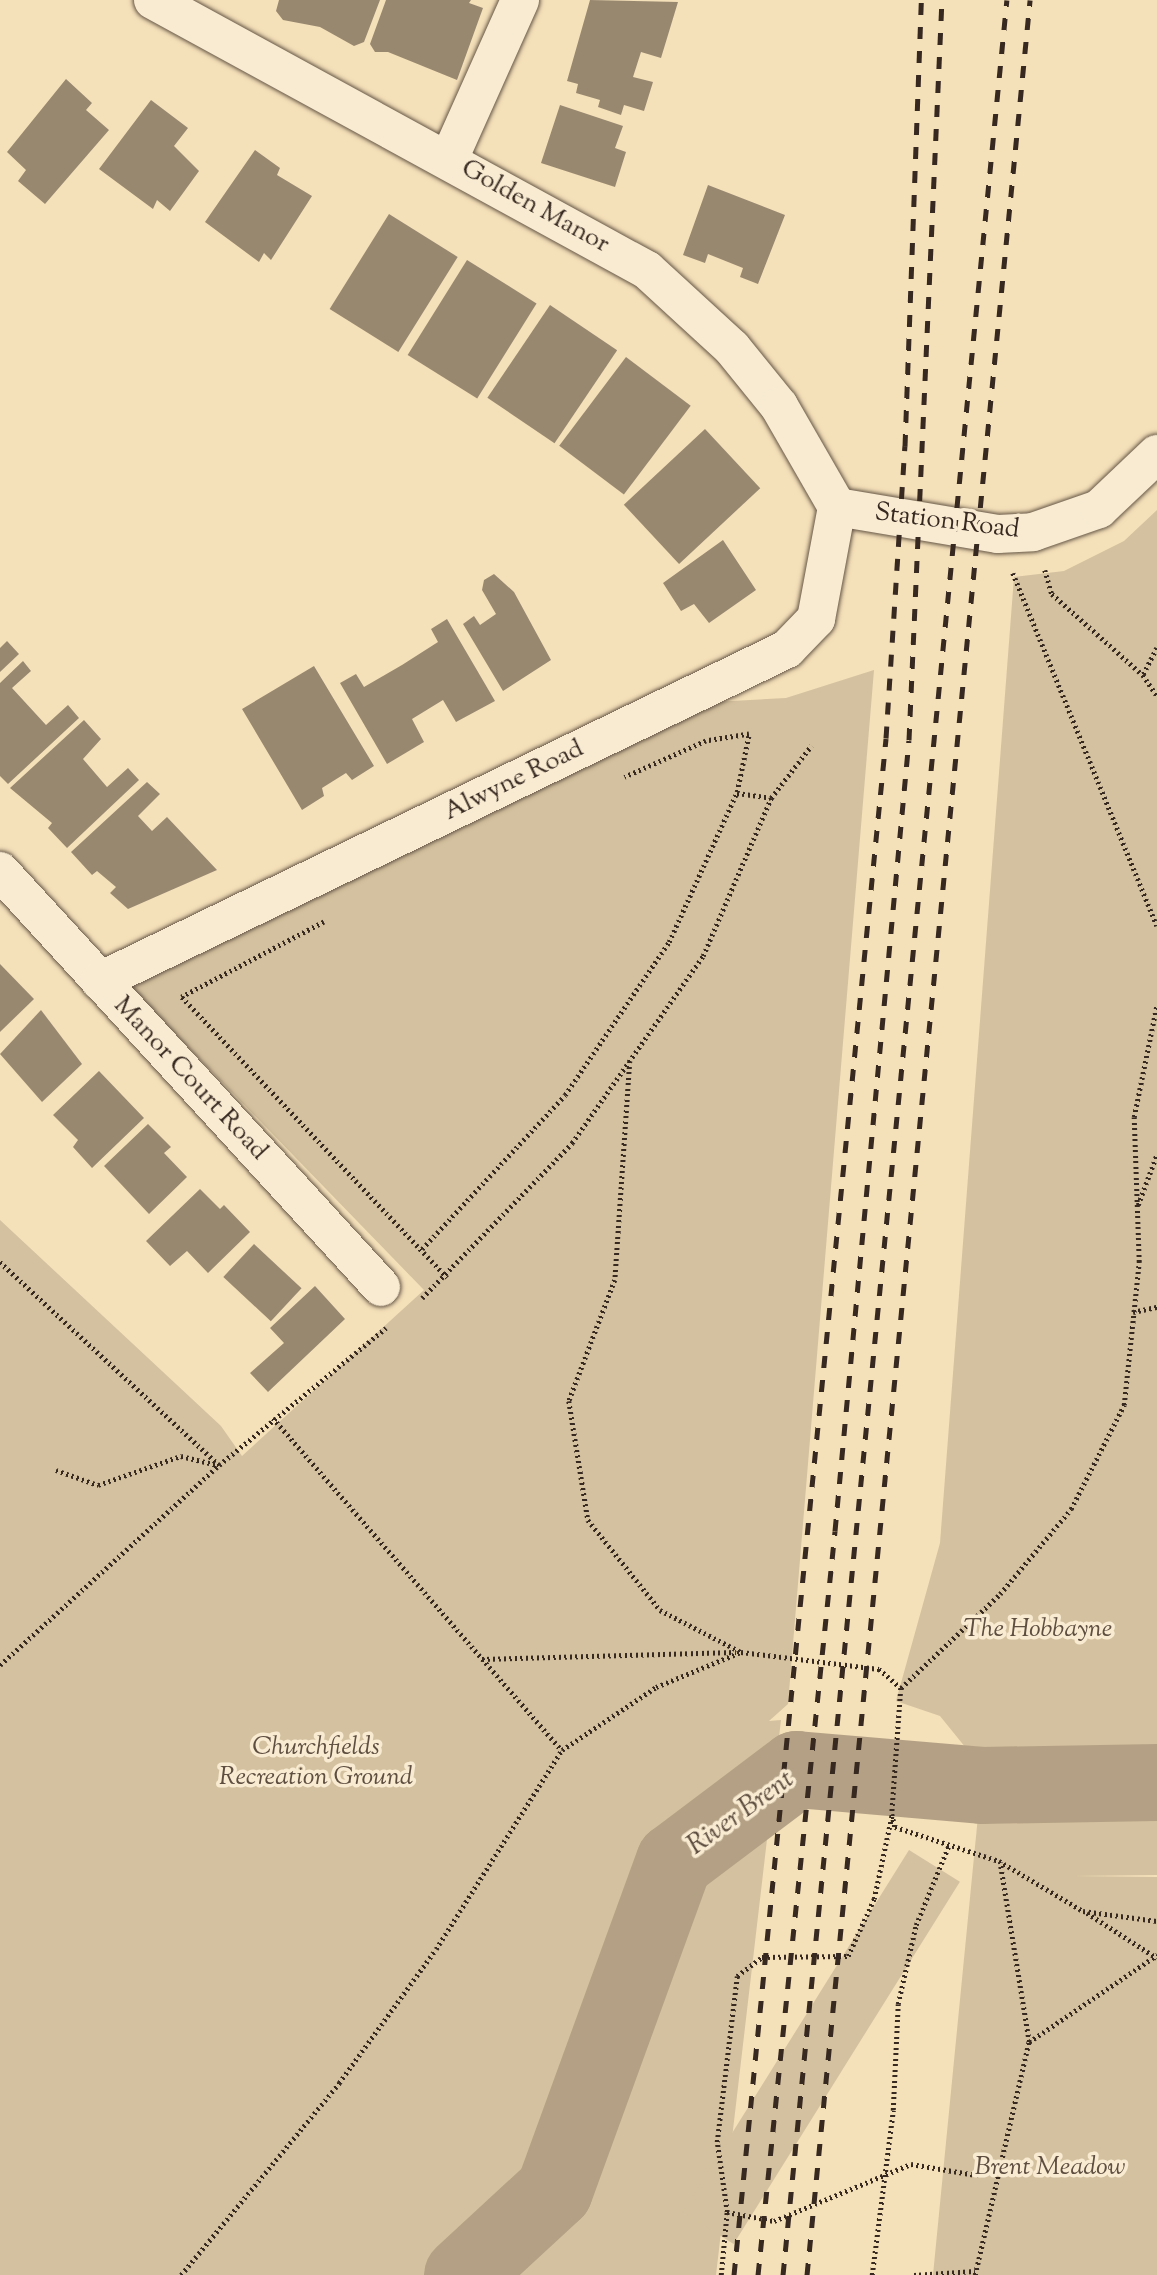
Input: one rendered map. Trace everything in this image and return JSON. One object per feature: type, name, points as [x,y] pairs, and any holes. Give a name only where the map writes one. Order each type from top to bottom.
[{"type":"street","name":"Golden Manor","points":[[153,0],[217,39],[449,159],[647,270],[732,348],[779,406],[837,507]]},
{"type":"street","points":[[449,159],[520,0]]},
{"type":"street","name":"Station Road","points":[[837,507],[1024,533],[1099,509],[1157,454]]},
{"type":"street","name":"Alwyne Road","points":[[100,981],[787,649],[816,619],[837,507]]},
{"type":"street","name":"Manor Court Road","points":[[0,871],[397,1297]]},
{"type":"path","points":[[1024,533],[1052,594],[1143,675],[1157,696]]},
{"type":"path","points":[[1024,533],[1012,569],[1157,926]]},
{"type":"path","points":[[1143,675],[1157,648]]},
{"type":"path","points":[[422,1249],[565,1096],[669,942],[737,792],[749,734],[706,741],[617,780]]},
{"type":"path","points":[[397,1297],[447,1277],[572,1143],[702,956],[771,798],[811,746]]},
{"type":"path","points":[[737,792],[771,798]]},
{"type":"path","points":[[330,919],[182,997],[447,1277]]},
{"type":"path","points":[[721,2275],[727,2212],[717,2142],[737,1976],[762,1957],[848,1956],[874,1899],[892,1814],[901,1688],[1000,1594],[1071,1509],[1124,1405],[1139,1262],[1134,1117],[1157,1004]]},
{"type":"path","points":[[630,1060],[615,1280],[569,1401],[588,1520],[660,1610],[741,1652]]},
{"type":"path","points":[[1137,1209],[1157,1154]]},
{"type":"path","points":[[0,1262],[219,1465]]},
{"type":"path","points":[[1133,1312],[1157,1307]]},
{"type":"path","points":[[0,1665],[219,1465],[393,1323]]},
{"type":"path","points":[[274,1418],[562,1750]]},
{"type":"path","points":[[56,1470],[98,1485],[181,1456],[219,1465]]},
{"type":"path","points":[[181,2275],[339,2083],[436,1949],[562,1750],[656,1687],[741,1652]]},
{"type":"path","points":[[482,1659],[741,1652],[879,1669],[901,1688]]},
{"type":"path","points":[[892,1814],[895,1828],[999,1861],[1156,1957],[1028,2042]]},
{"type":"path","points":[[872,2275],[882,2176],[893,2110],[898,2004],[916,1925],[949,1845]]},
{"type":"path","points":[[914,2275],[975,2273],[1028,2042],[999,1861]]},
{"type":"path","points":[[1083,1911],[1157,1921]]},
{"type":"path","points":[[727,2212],[774,2221],[911,2164],[976,2175],[1001,2162]]},
{"type":"green space","name":"The Hobbayne","points":[[1157,510],[1157,1746],[970,1753],[940,1716],[896,1701],[940,1543],[1014,577],[1064,571],[1124,541]]},
{"type":"green space","name":"Churchfields Recreation Ground","points":[[874,670],[788,1704],[769,1721],[781,1720],[716,2275],[0,2275],[0,1220],[221,1426],[242,1456],[424,1290],[126,983],[714,702],[786,698]]},
{"type":"green space","name":"Brent Meadow","points":[[1157,1801],[1157,1875],[1074,1876],[1157,1877],[1157,2275],[933,2275],[979,1806]]},
{"type":"green space","points":[[909,1850],[960,1882],[734,2244],[683,2212]]},
{"type":"building","points":[[279,0],[380,0],[364,42],[354,46],[320,27],[283,20],[276,11]]},
{"type":"building","points":[[386,0],[471,0],[469,3],[483,8],[457,80],[388,52],[375,52],[370,44]]},
{"type":"building","points":[[590,0],[678,2],[661,58],[641,52],[633,77],[653,82],[644,111],[624,105],[621,115],[598,107],[600,100],[576,93],[578,84],[567,81]]},
{"type":"building","points":[[66,79],[92,103],[86,110],[109,130],[45,204],[18,181],[26,170],[7,152]]},
{"type":"building","points":[[151,100],[188,128],[174,146],[199,171],[170,211],[157,200],[153,209],[99,169]]},
{"type":"building","points":[[560,105],[623,126],[615,148],[626,152],[615,187],[541,163]]},
{"type":"building","points":[[255,150],[280,168],[277,175],[312,196],[271,260],[264,253],[259,262],[205,222]]},
{"type":"building","points":[[708,185],[785,215],[758,284],[740,277],[743,268],[708,254],[705,263],[683,255]]},
{"type":"building","points":[[389,214],[458,257],[398,352],[330,309]]},
{"type":"building","points":[[467,260],[537,303],[477,398],[408,355]]},
{"type":"building","points":[[550,305],[617,350],[555,443],[487,398]]},
{"type":"building","points":[[626,357],[691,406],[624,494],[559,446]]},
{"type":"building","points":[[705,429],[760,488],[679,564],[624,505]]},
{"type":"building","points":[[723,540],[756,590],[709,623],[694,604],[681,611],[663,583]]},
{"type":"building","points":[[494,574],[514,592],[551,660],[503,691],[463,624],[474,616],[480,625],[496,614],[482,590],[484,580]]},
{"type":"building","points":[[447,619],[495,701],[456,722],[443,700],[412,719],[424,742],[387,764],[340,683],[356,674],[364,687],[402,665],[438,642],[431,629]]},
{"type":"building","points":[[7,641],[19,654],[0,672],[0,648]]},
{"type":"building","points":[[23,661],[31,671],[12,688],[46,725],[68,705],[79,718],[8,784],[0,776],[0,683]]},
{"type":"building","points":[[314,666],[374,766],[352,780],[346,773],[322,788],[324,796],[302,810],[242,709]]},
{"type":"building","points":[[84,720],[101,739],[83,759],[107,787],[128,768],[139,780],[67,848],[48,828],[52,823],[10,788]]},
{"type":"building","points":[[147,782],[160,794],[138,816],[152,831],[167,817],[217,870],[128,909],[110,893],[116,887],[97,871],[92,875],[71,852]]},
{"type":"building","points":[[0,964],[34,999],[0,1032]]},
{"type":"building","points":[[41,1010],[82,1064],[42,1102],[0,1054]]},
{"type":"building","points":[[99,1071],[144,1118],[92,1168],[73,1147],[78,1140],[53,1115]]},
{"type":"building","points":[[148,1124],[171,1147],[164,1153],[187,1177],[149,1214],[104,1166]]},
{"type":"building","points":[[200,1189],[220,1209],[224,1205],[250,1232],[208,1273],[187,1251],[170,1266],[146,1241]]},
{"type":"building","points":[[254,1244],[302,1288],[271,1321],[223,1277]]},
{"type":"building","points":[[315,1286],[345,1319],[268,1392],[250,1373],[284,1343],[270,1328]]},
{"type":"waterway","name":"River Brent","points":[[462,2275],[554,2190],[674,1861],[796,1769],[981,1785],[1157,1782]]},
{"type":"railway","points":[[734,2275],[886,738],[905,446],[921,0]]},
{"type":"railway","points":[[758,2275],[835,1531],[909,740],[942,0]]},
{"type":"railway","points":[[783,2275],[1007,0]]},
{"type":"railway","points":[[807,2275],[1030,0]]}]
